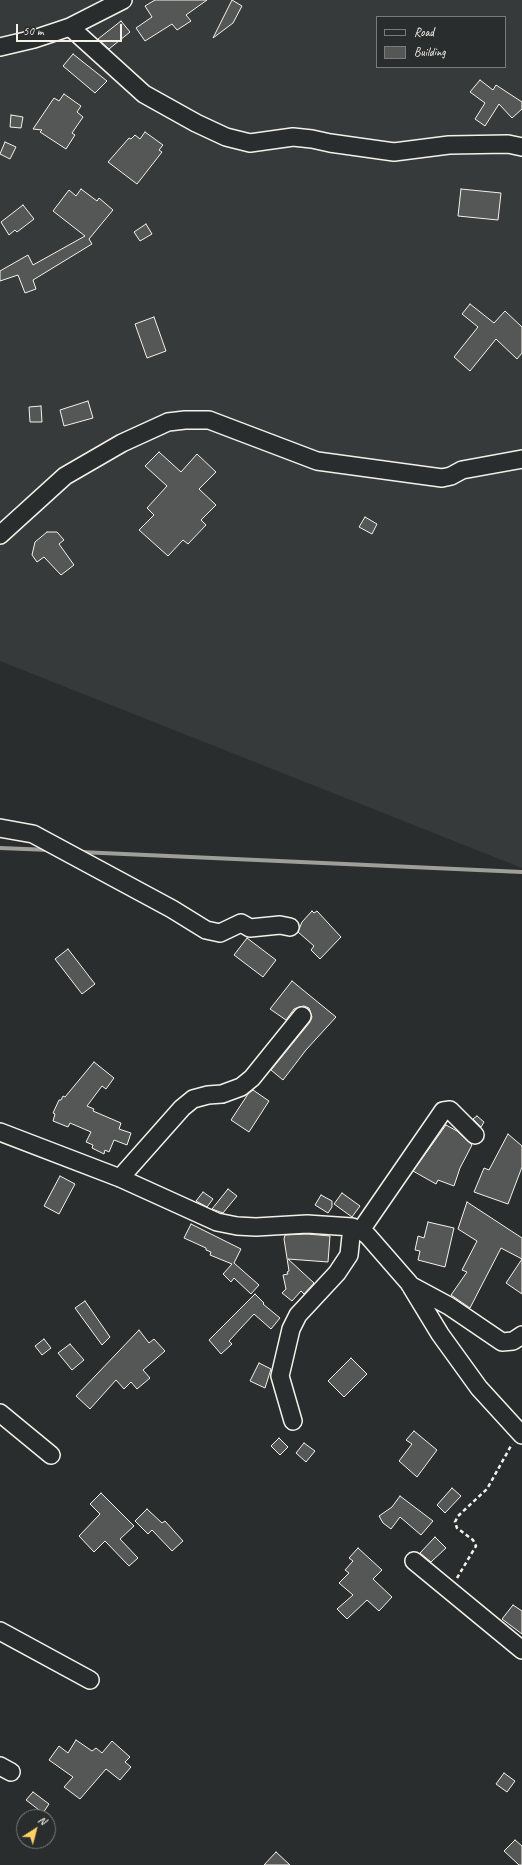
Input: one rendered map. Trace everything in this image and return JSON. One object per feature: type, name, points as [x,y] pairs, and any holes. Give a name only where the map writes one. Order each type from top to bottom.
[{"type":"street","points":[[0,47],[70,27],[123,0]]},
{"type":"street","points":[[70,27],[144,94],[196,123],[226,137],[250,143],[293,138],[312,139],[330,144],[394,152],[413,151],[449,144],[508,144],[522,147]]},
{"type":"street","points":[[0,535],[65,476],[122,444],[168,422],[209,420],[317,461],[442,478],[451,476],[462,470],[522,459]]},
{"type":"street","points":[[0,828],[33,834],[172,909],[206,930],[220,933],[241,923],[250,928],[280,925],[290,927]]},
{"type":"street","points":[[120,1178],[182,1108],[193,1099],[228,1092],[241,1087],[252,1078],[302,1016]]},
{"type":"street","points":[[293,1422],[280,1376],[291,1329],[298,1315],[337,1273],[350,1255],[356,1229],[443,1111],[450,1110],[475,1135]]},
{"type":"street","points":[[0,1132],[120,1178],[217,1222],[237,1226],[307,1224],[356,1229],[368,1236],[409,1283],[440,1334],[479,1388],[520,1433]]},
{"type":"street","points":[[409,1283],[449,1306],[502,1342],[513,1341],[522,1335]]},
{"type":"street","points":[[0,1413],[51,1455]]},
{"type":"street","points":[[414,1561],[522,1650]]},
{"type":"street","points":[[0,1631],[90,1680]]},
{"type":"path","points":[[450,1591],[476,1546],[473,1540],[457,1528],[455,1522],[458,1516],[488,1489],[520,1433]]},
{"type":"shaded area","points":[[0,0],[522,0],[522,868],[0,661]]},
{"type":"building","points":[[155,0],[207,0],[186,15],[191,21],[177,30],[172,24],[145,41],[136,28],[152,17],[145,6]]},
{"type":"building","points":[[232,0],[242,6],[233,23],[213,38]]},
{"type":"building","points":[[121,21],[130,32],[109,49],[98,39]]},
{"type":"building","points":[[73,54],[107,81],[95,93],[63,66]]},
{"type":"building","points":[[480,80],[493,90],[496,85],[522,102],[522,109],[512,118],[499,104],[485,126],[475,119],[485,103],[470,92]]},
{"type":"building","points":[[64,94],[81,106],[77,112],[83,117],[72,133],[75,135],[66,149],[40,132],[42,130],[33,129],[54,98],[59,101]]},
{"type":"building","points":[[11,115],[23,117],[21,128],[10,127]]},
{"type":"building","points":[[145,132],[163,145],[159,150],[162,152],[137,184],[108,162],[129,138],[131,139],[135,135],[140,139]]},
{"type":"building","points":[[5,142],[16,147],[10,159],[0,154]]},
{"type":"building","points":[[81,189],[97,201],[99,198],[113,210],[89,239],[92,244],[33,280],[36,289],[25,293],[18,275],[0,281],[0,271],[28,255],[33,265],[85,236],[53,211],[69,190],[76,196]]},
{"type":"building","points":[[461,189],[501,193],[498,220],[458,216]]},
{"type":"building","points":[[23,205],[34,219],[17,232],[15,230],[9,235],[1,222]]},
{"type":"building","points":[[146,224],[152,234],[140,241],[134,232]]},
{"type":"building","points":[[470,304],[494,323],[505,311],[522,327],[522,353],[517,359],[496,339],[470,371],[454,357],[478,327],[462,314]]},
{"type":"building","points":[[154,317],[166,351],[147,358],[135,324]]},
{"type":"building","points":[[88,401],[93,418],[64,426],[60,410]]},
{"type":"building","points":[[41,406],[42,422],[30,422],[29,407]]},
{"type":"building","points":[[159,452],[181,472],[197,454],[216,472],[199,489],[216,505],[201,520],[206,525],[188,544],[183,540],[168,556],[139,530],[154,515],[147,508],[167,486],[145,466]]},
{"type":"building","points":[[365,517],[377,524],[372,534],[359,527]]},
{"type":"building","points":[[47,532],[57,532],[64,540],[59,544],[74,565],[61,575],[44,557],[37,562],[32,555],[35,542]]},
{"type":"building","points":[[312,911],[314,913],[317,911],[341,937],[320,959],[311,950],[314,946],[298,932],[302,922]]},
{"type":"building","points":[[247,938],[276,960],[263,977],[234,955]]},
{"type":"building","points":[[68,949],[95,984],[82,994],[55,959]]},
{"type":"building","points":[[292,981],[336,1017],[306,1050],[283,1080],[271,1070],[310,1022],[312,1017],[309,1008],[304,1006],[294,1009],[286,1020],[270,1009]]},
{"type":"building","points":[[94,1062],[114,1078],[106,1089],[102,1086],[87,1106],[94,1109],[93,1111],[121,1123],[119,1129],[131,1133],[127,1145],[114,1140],[109,1152],[105,1150],[104,1154],[92,1148],[93,1145],[86,1142],[91,1132],[70,1123],[68,1127],[53,1121],[55,1114],[53,1113],[59,1100],[61,1100],[63,1096],[65,1097]]},
{"type":"building","points":[[253,1090],[269,1101],[249,1132],[231,1120],[248,1094]]},
{"type":"building","points":[[477,1116],[484,1122],[481,1127],[473,1119]]},
{"type":"building","points":[[446,1125],[457,1131],[472,1145],[460,1168],[454,1186],[438,1180],[436,1184],[413,1171]]},
{"type":"building","points":[[508,1134],[522,1146],[522,1167],[508,1204],[474,1192],[484,1168],[489,1170]]},
{"type":"building","points":[[60,1176],[75,1184],[59,1214],[44,1206]]},
{"type":"building","points":[[228,1189],[237,1196],[223,1213],[212,1209]]},
{"type":"building","points":[[203,1192],[213,1199],[207,1207],[196,1201]]},
{"type":"building","points":[[342,1193],[360,1206],[352,1217],[334,1204]]},
{"type":"building","points":[[321,1195],[332,1201],[332,1207],[328,1213],[315,1205]]},
{"type":"building","points":[[467,1202],[522,1238],[522,1259],[501,1248],[470,1308],[451,1295],[467,1272],[462,1270],[477,1241],[458,1229]]},
{"type":"building","points":[[428,1222],[454,1228],[445,1267],[418,1260],[420,1251],[415,1250],[418,1236],[424,1238]]},
{"type":"building","points":[[191,1224],[241,1249],[234,1263],[259,1285],[251,1294],[234,1278],[231,1282],[223,1274],[232,1264],[210,1255],[211,1252],[206,1250],[206,1248],[184,1238]]},
{"type":"building","points":[[307,1234],[330,1236],[328,1262],[288,1259],[314,1283],[304,1294],[301,1291],[292,1301],[282,1293],[286,1289],[283,1275],[288,1274],[287,1272],[289,1271],[284,1239],[285,1235]]},
{"type":"building","points":[[522,1259],[522,1294],[506,1283]]},
{"type":"building","points":[[255,1294],[264,1303],[263,1304],[280,1318],[271,1329],[254,1314],[229,1341],[232,1344],[221,1354],[209,1340]]},
{"type":"building","points":[[85,1301],[110,1337],[102,1345],[75,1308]]},
{"type":"building","points":[[139,1330],[149,1343],[154,1339],[165,1351],[143,1370],[150,1378],[137,1389],[131,1382],[124,1389],[116,1380],[90,1409],[76,1396]]},
{"type":"building","points":[[44,1339],[51,1348],[42,1355],[35,1346]]},
{"type":"building","points":[[70,1344],[84,1360],[72,1370],[58,1353]]},
{"type":"building","points":[[351,1358],[367,1374],[344,1397],[328,1381]]},
{"type":"building","points":[[259,1363],[271,1369],[265,1388],[250,1381]]},
{"type":"building","points":[[414,1431],[437,1450],[417,1477],[399,1461],[412,1444],[406,1440]]},
{"type":"building","points":[[279,1438],[288,1447],[280,1455],[271,1446]]},
{"type":"building","points":[[304,1443],[315,1451],[306,1462],[296,1453]]},
{"type":"building","points":[[452,1488],[461,1496],[445,1513],[437,1505]]},
{"type":"building","points":[[101,1493],[134,1526],[120,1539],[138,1558],[129,1566],[105,1541],[94,1552],[79,1536],[100,1514],[90,1504]]},
{"type":"building","points":[[400,1496],[433,1521],[421,1535],[400,1517],[391,1529],[383,1523],[379,1516],[392,1507]]},
{"type":"building","points":[[147,1509],[162,1523],[165,1521],[183,1541],[172,1551],[152,1530],[148,1534],[135,1521]]},
{"type":"building","points":[[435,1537],[446,1548],[431,1562],[420,1553]]},
{"type":"building","points":[[358,1548],[382,1570],[373,1579],[392,1597],[379,1611],[367,1600],[347,1619],[337,1609],[353,1595],[339,1583],[349,1573],[345,1570],[353,1561],[349,1558]]},
{"type":"building","points":[[513,1605],[522,1611],[522,1634],[502,1619]]},
{"type":"building","points":[[76,1740],[92,1751],[96,1748],[102,1753],[112,1741],[130,1757],[125,1762],[131,1767],[120,1780],[106,1769],[80,1799],[64,1787],[73,1777],[49,1760],[59,1746],[68,1753]]},
{"type":"building","points":[[504,1773],[515,1781],[507,1792],[496,1784]]},
{"type":"building","points":[[33,1792],[49,1804],[46,1809],[38,1809],[26,1800]]},
{"type":"building","points":[[515,1840],[522,1846],[522,1865],[519,1865],[504,1851]]},
{"type":"building","points":[[276,1852],[290,1865],[264,1865]]},
{"type":"waterway","points":[[0,848],[50,850]]},
{"type":"waterway","points":[[80,852],[522,872]]}]
